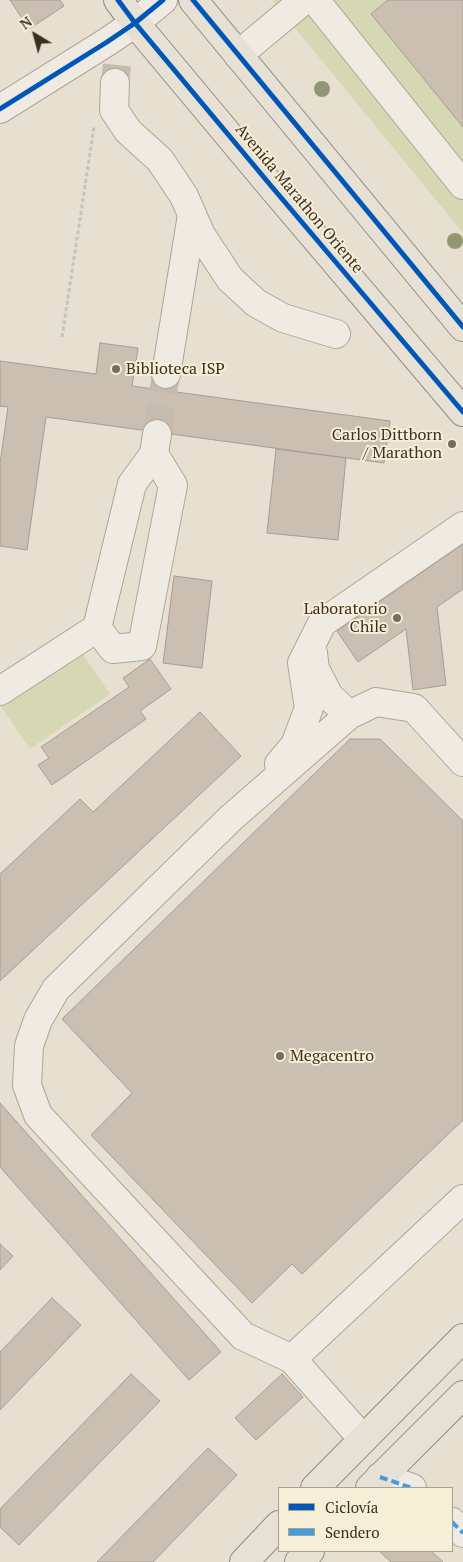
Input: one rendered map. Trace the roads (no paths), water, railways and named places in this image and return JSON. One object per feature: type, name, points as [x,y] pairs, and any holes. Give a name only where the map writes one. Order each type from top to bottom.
[{"type":"main road","name":"Avenida Marathon Oriente","points":[[118,0],[135,23],[463,412]]},
{"type":"main road","points":[[192,0],[463,327]]},
{"type":"main road","points":[[316,1487],[463,1338]]},
{"type":"main road","points":[[375,1483],[463,1395]]},
{"type":"main road","points":[[244,1562],[278,1526]]},
{"type":"main road","points":[[299,1562],[309,1552]]},
{"type":"street","points":[[164,0],[135,23],[113,63],[114,110],[128,131],[160,160],[184,196],[201,235],[230,279],[256,303],[283,318],[336,334]]},
{"type":"street","points":[[238,55],[304,0]]},
{"type":"street","points":[[316,0],[463,185]]},
{"type":"street","points":[[0,109],[113,63]]},
{"type":"street","points":[[166,374],[192,215]]},
{"type":"street","points":[[0,691],[97,628],[132,484],[156,444],[173,485],[142,646],[113,649],[97,628]]},
{"type":"street","points":[[231,818],[295,745],[309,708],[302,663],[322,623],[463,526]]},
{"type":"street","points":[[322,623],[313,650],[315,669],[329,696],[349,715]]},
{"type":"street","points":[[363,1439],[292,1359],[243,1336],[38,1115],[28,1085],[29,1046],[38,1020],[56,989],[231,818],[349,715],[376,702],[414,708],[463,762]]},
{"type":"street","points":[[292,1359],[463,1199]]},
{"type":"street","points":[[375,1483],[405,1487]]},
{"type":"street","points":[[453,1523],[463,1532]]},
{"type":"tunnel","points":[[115,83],[117,65]]},
{"type":"tunnel","points":[[157,434],[166,374]]},
{"type":"place","name":"Biblioteca ISP","points":[[116,369]]},
{"type":"place","name":"Carlos Dittborn / Marathon","points":[[452,444]]},
{"type":"place","name":"Laboratorio Chile","points":[[397,618]]},
{"type":"place","name":"Megacentro","points":[[280,1056]]}]
